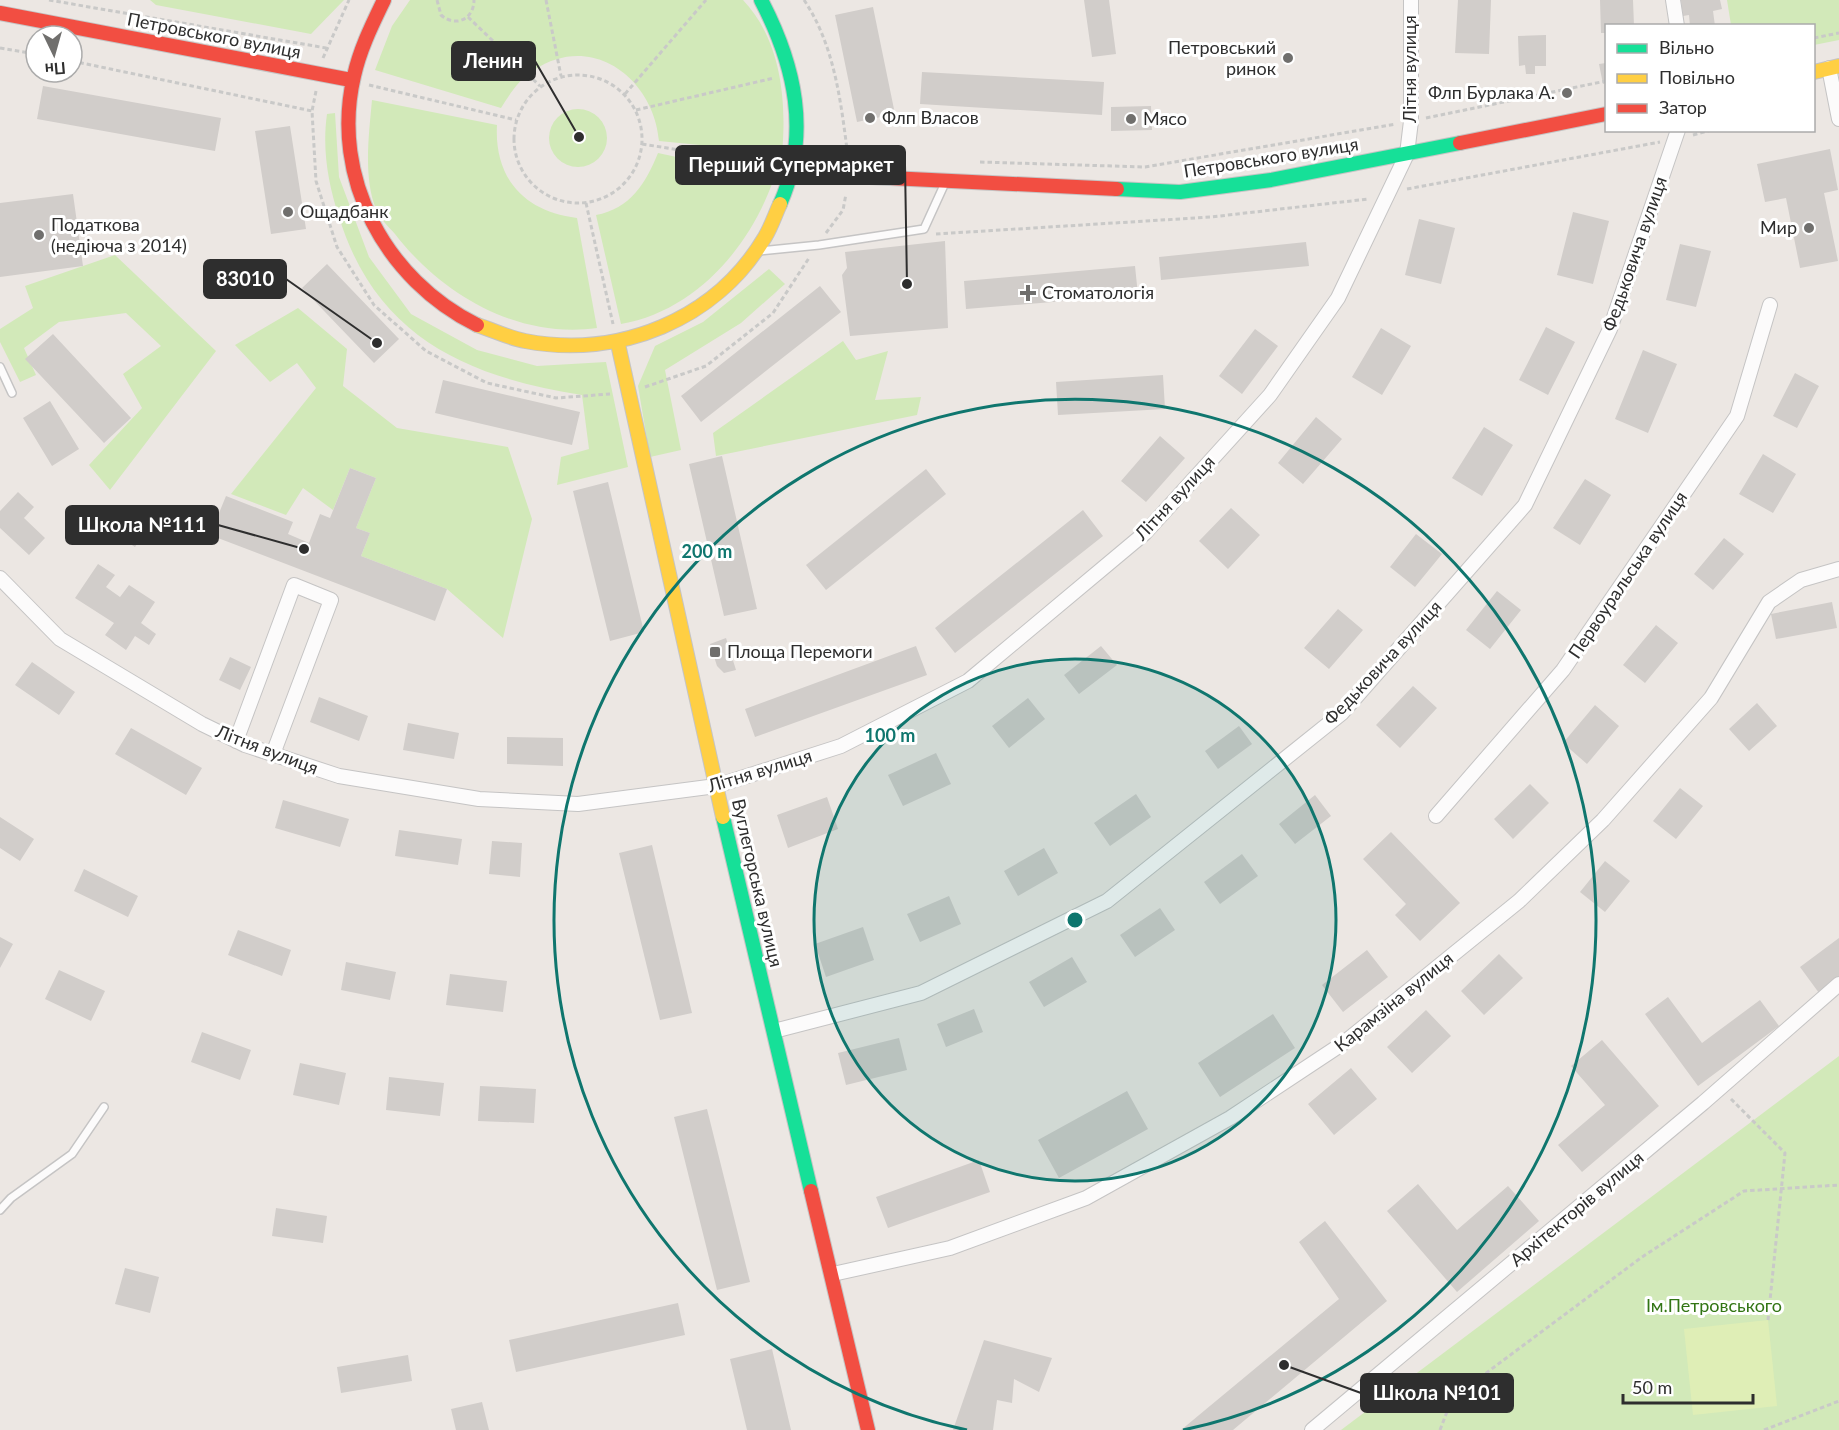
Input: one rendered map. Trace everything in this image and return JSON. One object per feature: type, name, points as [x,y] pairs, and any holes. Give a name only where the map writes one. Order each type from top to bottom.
[{"type":"main road","points":[[384,0],[367,31],[351,80],[347,123],[354,179],[375,232],[408,278],[453,314],[505,338],[561,348],[618,344],[668,327],[713,300],[750,262],[777,218],[793,168],[798,121],[793,74],[780,35],[761,0]]},
{"type":"main road","name":"Петровського вулиця","points":[[0,13],[351,80]]},
{"type":"main road","points":[[1815,72],[1834,67]]},
{"type":"main road","name":"Петровського вулиця","points":[[793,168],[849,176],[1180,192],[1272,180],[1605,114]]},
{"type":"main road","name":"Вуглегорська вулиця","points":[[618,344],[716,786],[868,1430]]},
{"type":"street","name":"Літня вулиця","points":[[0,578],[60,639],[202,724],[236,741],[339,776],[479,799],[578,804],[716,786],[841,746],[968,681],[1144,533],[1270,395],[1338,298],[1407,154],[1411,121],[1411,0]]},
{"type":"street","points":[[1673,0],[1677,24]]},
{"type":"street","points":[[1834,67],[1839,119]]},
{"type":"street","name":"Федьковича вулиця","points":[[774,1031],[921,993],[1107,900],[1342,713],[1525,505],[1610,329],[1677,132]]},
{"type":"street","name":"Первоуральська вулиця","points":[[1436,816],[1563,670],[1737,416],[1770,305]]},
{"type":"street","name":"Карамзіна вулиця","points":[[833,1274],[950,1248],[1086,1197],[1230,1118],[1345,1042],[1519,900],[1603,820],[1711,698],[1769,602],[1801,579],[1839,569]]},
{"type":"street","points":[[236,741],[294,585],[331,600],[273,754]]},
{"type":"street","name":"Архітекторів вулиця","points":[[1312,1430],[1720,1088],[1839,984]]},
{"type":"lane","points":[[756,252],[924,229],[946,180]]},
{"type":"lane","points":[[0,367],[12,393]]},
{"type":"lane","points":[[0,1210],[11,1198],[72,1155],[104,1107]]},
{"type":"path","points":[[49,0],[326,48]]},
{"type":"path","points":[[85,8],[86,0]]},
{"type":"path","points":[[349,0],[326,48],[318,75],[312,111],[316,181],[337,247],[374,305],[426,351],[488,383],[556,398],[630,392],[706,366],[773,313],[814,250]]},
{"type":"path","points":[[437,0],[438,10],[446,20],[456,22],[468,17],[472,12],[474,0]]},
{"type":"path","points":[[546,0],[561,76]]},
{"type":"path","points":[[625,94],[706,0]]},
{"type":"path","points":[[804,0],[817,19],[839,87],[849,176],[843,210],[820,241]]},
{"type":"path","points":[[468,17],[540,86]]},
{"type":"path","points":[[1815,38],[1839,33]]},
{"type":"path","points":[[0,48],[24,52]]},
{"type":"path","points":[[84,64],[312,111]]},
{"type":"path","points":[[584,74],[606,81],[625,94],[636,110],[641,127],[642,144],[636,166],[624,184],[606,196],[586,202],[560,201],[537,189],[521,170],[513,145],[516,120],[525,101],[540,86],[561,76],[584,74]]},
{"type":"path","points":[[636,110],[793,74]]},
{"type":"path","points":[[351,80],[516,120]]},
{"type":"path","points":[[979,162],[1145,167],[1411,121],[1605,81]]},
{"type":"path","points":[[642,144],[793,168]]},
{"type":"path","points":[[586,202],[618,344]]},
{"type":"path","points":[[1720,1088],[1785,1153],[1768,1320]]},
{"type":"path","points":[[1440,1430],[1450,1404],[1466,1388],[1642,1257],[1744,1191],[1839,1185]]},
{"type":"path","points":[[1764,1430],[1839,1401]]},
{"type":"green space","points":[[150,0],[344,0],[311,34],[156,5]]},
{"type":"green space","points":[[410,0],[743,0],[766,33],[779,72],[783,113],[782,153],[659,141],[655,119],[646,98],[633,81],[616,68],[598,59],[577,56],[556,59],[534,70],[519,82],[501,108],[375,70],[392,26]]},
{"type":"green space","points":[[1727,0],[1839,0],[1839,40],[1815,45],[1815,24],[1731,24]]},
{"type":"green space","points":[[372,100],[497,125],[497,144],[501,161],[507,177],[516,190],[542,209],[577,218],[597,328],[568,330],[539,327],[511,319],[484,308],[459,293],[435,276],[414,256],[379,216],[372,197],[368,155]]},
{"type":"green space","points":[[578,109],[589,111],[602,122],[607,138],[605,149],[594,162],[578,167],[567,165],[554,154],[549,138],[551,127],[562,114]]},
{"type":"green space","points":[[335,113],[339,177],[369,257],[411,314],[477,350],[537,366],[606,362],[628,467],[557,485],[561,457],[589,449],[582,395],[540,387],[464,362],[431,344],[402,321],[376,293],[355,258],[339,217],[332,191],[327,166],[326,127],[327,114]]},
{"type":"green space","points":[[658,153],[774,178],[751,228],[717,272],[696,290],[673,305],[648,317],[621,324],[596,215],[618,207],[635,193]]},
{"type":"green space","points":[[115,255],[216,351],[110,490],[89,465],[142,408],[123,374],[161,346],[126,313],[59,322],[24,348],[36,375],[20,382],[0,342],[0,329],[33,308],[25,286]]},
{"type":"green space","points":[[769,269],[785,284],[741,323],[665,370],[681,450],[650,457],[638,386],[655,346],[703,322]]},
{"type":"green space","points":[[298,308],[347,349],[343,386],[397,428],[508,447],[532,519],[503,638],[447,589],[361,556],[370,533],[356,528],[376,478],[350,468],[333,510],[303,488],[286,515],[231,494],[316,388],[297,363],[270,382],[235,345]]},
{"type":"green space","points":[[843,341],[856,360],[888,351],[875,400],[921,397],[917,415],[716,456],[713,433]]},
{"type":"green space","name":"Ім.Петровського","points":[[1839,1056],[1839,1430],[1341,1430]]},
{"type":"green space","points":[[1768,1320],[1777,1406],[1693,1415],[1684,1329]]},
{"type":"building","points":[[1084,0],[1109,0],[1116,54],[1092,57]]},
{"type":"building","points":[[1458,0],[1491,0],[1489,54],[1455,53]]},
{"type":"building","points":[[1600,0],[1633,0],[1634,24],[1605,24],[1605,33],[1601,33]]},
{"type":"building","points":[[1681,0],[1720,0],[1722,9],[1713,11],[1715,24],[1690,24],[1689,15],[1683,16]]},
{"type":"building","points":[[873,7],[895,114],[857,122],[835,15]]},
{"type":"building","points":[[1546,35],[1546,66],[1535,66],[1535,74],[1526,74],[1525,65],[1519,66],[1518,36]]},
{"type":"building","points":[[1605,63],[1605,83],[1603,84],[1599,64]]},
{"type":"building","points":[[922,72],[1104,82],[1102,115],[920,104]]},
{"type":"building","points":[[43,86],[221,118],[215,151],[37,119]]},
{"type":"building","name":"Мясо","points":[[1151,106],[1152,130],[1111,131],[1111,107]]},
{"type":"building","points":[[290,126],[306,229],[271,234],[255,131]]},
{"type":"building","points":[[1830,149],[1838,190],[1824,193],[1838,261],[1800,268],[1786,198],[1765,202],[1757,164]]},
{"type":"building","name":"Податкова (недіюча з 2014)","points":[[73,194],[83,266],[0,277],[0,203]]},
{"type":"building","points":[[1573,212],[1609,221],[1593,284],[1557,275]]},
{"type":"building","points":[[1419,219],[1455,228],[1441,284],[1405,275]]},
{"type":"building","points":[[945,241],[948,328],[850,336],[842,275],[847,268],[845,252]]},
{"type":"building","points":[[1306,242],[1309,266],[1161,280],[1159,257]]},
{"type":"building","points":[[1680,244],[1711,251],[1696,307],[1666,300]]},
{"type":"building","points":[[327,264],[399,339],[374,363],[302,288]]},
{"type":"building","points":[[1135,266],[1138,295],[966,309],[964,281]]},
{"type":"building","points":[[820,286],[841,312],[701,422],[681,396]]},
{"type":"building","points":[[1546,327],[1575,342],[1548,395],[1519,380]]},
{"type":"building","points":[[1381,328],[1411,346],[1382,395],[1352,377]]},
{"type":"building","points":[[1255,329],[1278,346],[1242,394],[1219,376]]},
{"type":"building","points":[[53,334],[131,418],[104,443],[25,359]]},
{"type":"building","points":[[1643,350],[1677,364],[1648,433],[1615,419]]},
{"type":"building","points":[[1795,373],[1819,386],[1797,428],[1773,416]]},
{"type":"building","points":[[1163,375],[1165,409],[1058,415],[1056,382]]},
{"type":"building","points":[[443,380],[580,412],[572,445],[435,413]]},
{"type":"building","points":[[50,401],[79,449],[52,466],[23,418]]},
{"type":"building","points":[[1316,417],[1342,439],[1303,484],[1278,463]]},
{"type":"building","points":[[1484,427],[1513,445],[1482,496],[1452,478]]},
{"type":"building","points":[[1160,436],[1185,458],[1146,502],[1121,481]]},
{"type":"building","points":[[1763,454],[1796,474],[1773,513],[1739,494]]},
{"type":"building","points":[[722,456],[757,609],[724,616],[689,464]]},
{"type":"building","points":[[350,468],[376,478],[356,528],[370,533],[361,556],[447,589],[435,621],[210,535],[226,496],[293,522],[288,534],[309,543],[320,514],[330,518]]},
{"type":"building","points":[[926,469],[946,494],[826,590],[806,565]]},
{"type":"building","points":[[1585,479],[1611,495],[1580,545],[1553,528]]},
{"type":"building","points":[[608,482],[644,632],[610,641],[573,491]]},
{"type":"building","points":[[18,492],[34,507],[24,518],[45,538],[29,555],[0,528],[0,511]]},
{"type":"building","points":[[1231,508],[1260,535],[1228,569],[1199,541]]},
{"type":"building","points":[[1083,510],[1103,536],[955,653],[935,628]]},
{"type":"building","points":[[125,515],[147,529],[135,547],[113,533]]},
{"type":"building","points":[[1416,534],[1442,554],[1415,587],[1390,567]]},
{"type":"building","points":[[1724,538],[1744,554],[1713,590],[1694,574]]},
{"type":"building","points":[[98,564],[115,575],[106,587],[120,597],[129,585],[155,602],[141,623],[156,634],[149,645],[135,636],[126,650],[105,635],[114,623],[75,598]]},
{"type":"building","points":[[1497,591],[1521,610],[1490,649],[1466,630]]},
{"type":"building","points":[[1832,602],[1837,628],[1776,639],[1771,614]]},
{"type":"building","points":[[1338,609],[1363,630],[1329,669],[1304,648]]},
{"type":"building","points":[[1656,625],[1678,643],[1645,683],[1623,665]]},
{"type":"building","points":[[726,638],[736,670],[724,673],[717,666],[710,644]]},
{"type":"building","points":[[916,646],[927,675],[755,737],[745,709]]},
{"type":"building","points":[[1101,646],[1117,665],[1079,694],[1064,675]]},
{"type":"building","points":[[230,657],[251,667],[240,690],[219,680]]},
{"type":"building","points":[[32,662],[75,692],[59,715],[15,685]]},
{"type":"building","points":[[1413,686],[1437,708],[1400,748],[1376,725]]},
{"type":"building","points":[[319,697],[368,716],[359,741],[310,722]]},
{"type":"building","points":[[1028,698],[1045,719],[1009,748],[992,726]]},
{"type":"building","points":[[1757,703],[1777,726],[1749,751],[1729,729]]},
{"type":"building","points":[[1595,705],[1619,726],[1587,764],[1563,743]]},
{"type":"building","points":[[408,723],[459,733],[454,759],[403,750]]},
{"type":"building","points":[[1239,726],[1252,744],[1218,769],[1205,751]]},
{"type":"building","points":[[131,728],[202,768],[186,795],[115,754]]},
{"type":"building","points":[[507,737],[563,738],[563,766],[507,764]]},
{"type":"building","points":[[936,753],[951,784],[903,806],[888,775]]},
{"type":"building","points":[[1530,784],[1549,803],[1513,839],[1494,819]]},
{"type":"building","points":[[1680,788],[1703,806],[1676,839],[1653,821]]},
{"type":"building","points":[[1136,794],[1151,817],[1110,846],[1094,823]]},
{"type":"building","points":[[1315,795],[1331,816],[1295,844],[1279,824]]},
{"type":"building","points":[[827,797],[838,829],[788,848],[777,815]]},
{"type":"building","points":[[283,800],[349,819],[340,847],[275,828]]},
{"type":"building","points":[[0,817],[34,839],[20,861],[0,848]]},
{"type":"building","points":[[399,830],[462,839],[458,865],[395,856]]},
{"type":"building","points":[[1391,832],[1460,903],[1420,941],[1395,915],[1406,904],[1363,859]]},
{"type":"building","points":[[492,841],[522,843],[520,877],[489,874]]},
{"type":"building","points":[[652,845],[692,1013],[660,1020],[619,853]]},
{"type":"building","points":[[1044,848],[1058,873],[1018,896],[1004,871]]},
{"type":"building","points":[[1242,854],[1258,876],[1220,904],[1204,882]]},
{"type":"building","points":[[1605,861],[1630,881],[1605,912],[1580,892]]},
{"type":"building","points":[[84,869],[138,896],[128,917],[74,891]]},
{"type":"building","points":[[949,896],[961,924],[920,942],[907,914]]},
{"type":"building","points":[[1160,908],[1175,930],[1135,957],[1120,935]]},
{"type":"building","points":[[863,927],[874,960],[826,977],[815,944]]},
{"type":"building","points":[[238,930],[291,950],[282,976],[228,955]]},
{"type":"building","points":[[0,937],[13,944],[0,968]]},
{"type":"building","points":[[1839,938],[1839,979],[1819,993],[1800,967]]},
{"type":"building","points":[[1367,950],[1388,977],[1343,1012],[1322,985]]},
{"type":"building","points":[[1499,954],[1523,978],[1484,1015],[1461,991]]},
{"type":"building","points":[[1072,957],[1087,982],[1044,1007],[1029,982]]},
{"type":"building","points":[[346,962],[396,972],[390,1000],[341,990]]},
{"type":"building","points":[[59,970],[105,991],[91,1021],[45,999]]},
{"type":"building","points":[[450,974],[507,981],[503,1012],[446,1005]]},
{"type":"building","points":[[1668,997],[1702,1043],[1760,1000],[1779,1026],[1698,1086],[1645,1014]]},
{"type":"building","points":[[974,1009],[983,1032],[946,1047],[937,1024]]},
{"type":"building","points":[[1426,1010],[1451,1036],[1412,1073],[1387,1047]]},
{"type":"building","points":[[1273,1014],[1295,1048],[1220,1097],[1198,1063]]},
{"type":"building","points":[[202,1032],[251,1050],[240,1080],[191,1062]]},
{"type":"building","points":[[899,1038],[907,1070],[846,1085],[838,1053]]},
{"type":"building","points":[[1602,1040],[1659,1106],[1582,1172],[1558,1145],[1605,1105],[1571,1066]]},
{"type":"building","points":[[300,1063],[346,1073],[339,1105],[293,1095]]},
{"type":"building","points":[[1351,1068],[1377,1099],[1334,1135],[1308,1104]]},
{"type":"building","points":[[389,1077],[444,1083],[440,1116],[386,1110]]},
{"type":"building","points":[[480,1086],[536,1089],[534,1123],[478,1121]]},
{"type":"building","points":[[1127,1091],[1148,1129],[1059,1178],[1038,1140]]},
{"type":"building","points":[[707,1109],[750,1282],[717,1290],[674,1117]]},
{"type":"building","points":[[979,1160],[990,1192],[888,1228],[876,1197]]},
{"type":"building","points":[[1418,1184],[1457,1230],[1508,1186],[1539,1221],[1457,1292],[1387,1211]]},
{"type":"building","points":[[276,1208],[327,1216],[323,1243],[272,1236]]},
{"type":"building","points":[[1325,1221],[1387,1301],[1233,1430],[1181,1430],[1339,1299],[1299,1242]]},
{"type":"building","points":[[125,1268],[159,1277],[150,1313],[115,1304]]},
{"type":"building","points":[[678,1303],[685,1335],[516,1372],[509,1340]]},
{"type":"building","points":[[984,1340],[1052,1358],[1039,1392],[1014,1379],[1012,1403],[997,1400],[993,1430],[953,1430]]},
{"type":"building","points":[[772,1349],[791,1430],[747,1430],[730,1359]]},
{"type":"building","points":[[408,1355],[412,1381],[341,1393],[337,1367]]},
{"type":"building","points":[[482,1402],[489,1430],[456,1430],[451,1409]]},
{"type":"traffic: fast","points":[[761,0],[783,49],[795,100],[797,126],[795,152],[780,204]]},
{"type":"traffic: fast","points":[[1117,189],[1180,192],[1271,180],[1460,143]]},
{"type":"traffic: fast","points":[[723,817],[811,1191]]},
{"type":"traffic: slow","points":[[1815,72],[1839,66]]},
{"type":"traffic: slow","points":[[477,325],[519,340],[560,345],[595,344],[629,338],[662,327],[692,311],[720,291],[744,266],[765,237],[780,204]]},
{"type":"traffic: slow","points":[[618,344],[723,817]]},
{"type":"traffic: jam","points":[[384,0],[367,37],[354,76],[349,114],[350,152],[358,188],[372,222],[392,253],[416,281],[445,306],[477,325]]},
{"type":"traffic: jam","points":[[0,13],[351,80]]},
{"type":"traffic: jam","points":[[1460,143],[1605,114]]},
{"type":"traffic: jam","points":[[793,168],[849,176],[1117,189]]},
{"type":"traffic: jam","points":[[811,1191],[868,1430]]},
{"type":"place","name":"Петровський ринок","points":[[1288,58]]},
{"type":"place","name":"Флп Бурлака А.","points":[[1567,93]]},
{"type":"place","name":"Флп Власов","points":[[870,118]]},
{"type":"place","name":"Мясо","points":[[1131,119]]},
{"type":"place","name":"Ленин","points":[[579,137]]},
{"type":"place","name":"Ощадбанк","points":[[288,212]]},
{"type":"place","name":"Мир","points":[[1809,228]]},
{"type":"place","name":"Податкова (недіюча з 2014)","points":[[39,235]]},
{"type":"place","name":"Перший Супермаркет","points":[[907,284]]},
{"type":"place","name":"Стоматологія","points":[[1028,293]]},
{"type":"place","name":"83010","points":[[377,343]]},
{"type":"place","name":"Школа №111","points":[[304,549]]},
{"type":"place","name":"Площа Перемоги","points":[[715,652]]},
{"type":"place","name":"Школа №101","points":[[1284,1365]]}]
